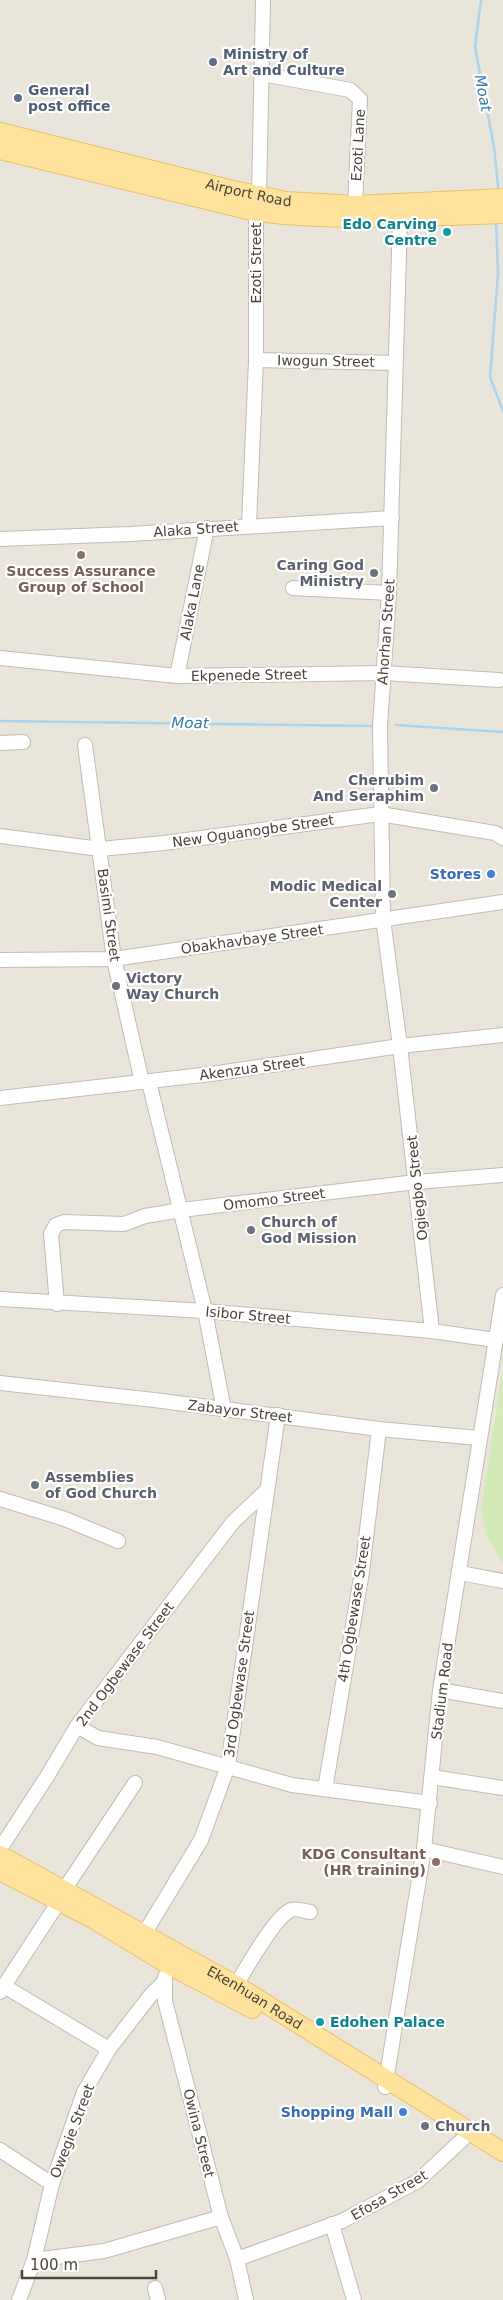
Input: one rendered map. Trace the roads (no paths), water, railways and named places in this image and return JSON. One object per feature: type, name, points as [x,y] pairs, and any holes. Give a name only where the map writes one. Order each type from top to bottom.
[{"type":"main road","name":"Airport Road","points":[[0,132],[257,203],[295,216],[400,218],[503,214]]},
{"type":"main road","name":"Airport Road","points":[[0,150],[257,203],[286,200],[355,205],[503,198]]},
{"type":"main road","name":"Ekenhuan Road","points":[[0,1855],[93,1919],[167,1964],[233,1998],[503,2152]]},
{"type":"main road","name":"Ekenhuan Road","points":[[0,1871],[61,1896],[144,1934],[236,1985],[386,2084],[463,2139],[503,2163]]},
{"type":"street","name":"Ezoti Street","points":[[249,525],[256,360],[257,203],[263,0]]},
{"type":"street","name":"Ezoti Lane","points":[[262,74],[350,90],[360,99],[355,205]]},
{"type":"street","name":"Ahorhan Street","points":[[400,218],[392,518],[380,726],[383,919],[400,1046]]},
{"type":"street","name":"Iwogun Street","points":[[256,360],[395,363]]},
{"type":"street","name":"Alaka Street","points":[[0,539],[130,534],[249,525],[392,518]]},
{"type":"street","name":"Alaka Lane","points":[[178,676],[207,528]]},
{"type":"street","points":[[293,588],[389,593]]},
{"type":"street","name":"Ekpenede Street","points":[[0,658],[178,676],[383,673],[499,680]]},
{"type":"street","points":[[0,743],[23,742]]},
{"type":"street","name":"Basimi Street","points":[[85,746],[114,959],[145,1082],[181,1210],[224,1410]]},
{"type":"street","name":"New Oguanogbe Street","points":[[0,836],[100,849],[164,844],[380,814],[495,833],[503,838]]},
{"type":"street","name":"Obakhavbaye Street","points":[[0,960],[114,959],[503,902]]},
{"type":"street","name":"Akenzua Street","points":[[0,1098],[145,1082],[400,1046],[503,1035]]},
{"type":"street","name":"Ogiegbo Street","points":[[400,1046],[432,1331]]},
{"type":"street","name":"Omomo Street","points":[[57,1304],[51,1234],[56,1225],[64,1222],[124,1224],[145,1216],[181,1210],[416,1182],[503,1175]]},
{"type":"street","name":"Stadium Road","points":[[386,2084],[424,1849],[440,1690],[503,1295]]},
{"type":"street","name":"Isibor Street","points":[[0,1299],[57,1304],[204,1311],[432,1331],[495,1340]]},
{"type":"street","name":"Zabayor Street","points":[[0,1383],[278,1415],[378,1429],[480,1438]]},
{"type":"street","name":"3rd Ogbewase Street","points":[[144,1934],[201,1840],[228,1766],[246,1625],[261,1537],[278,1415]]},
{"type":"street","name":"4th Ogbewase Street","points":[[325,1789],[362,1572],[378,1429]]},
{"type":"street","name":"2nd Ogbewase Street","points":[[0,1849],[77,1726],[233,1522],[266,1491]]},
{"type":"street","points":[[0,1499],[65,1519],[118,1541]]},
{"type":"street","points":[[460,1574],[503,1582]]},
{"type":"street","points":[[440,1690],[503,1701]]},
{"type":"street","points":[[77,1726],[98,1738],[157,1747],[292,1785],[430,1803]]},
{"type":"street","points":[[432,1777],[503,1788]]},
{"type":"street","points":[[109,2049],[2,1989],[135,1783]]},
{"type":"street","points":[[424,1849],[503,1867]]},
{"type":"street","points":[[236,1985],[270,1932],[284,1914],[294,1909],[310,1912]]},
{"type":"street","name":"Owina Street","points":[[167,1964],[164,1982],[165,2000],[221,2217],[237,2259],[246,2300]]},
{"type":"street","name":"Owegie Street","points":[[20,2300],[34,2260],[52,2184],[84,2092],[109,2049],[150,1996],[164,1982]]},
{"type":"street","name":"Efosa Street","points":[[237,2259],[342,2221],[418,2181],[463,2139]]},
{"type":"street","points":[[0,2150],[52,2184]]},
{"type":"street","points":[[34,2260],[104,2251],[221,2217]]},
{"type":"street","points":[[332,2224],[354,2300]]},
{"type":"waterway","name":"Moat","points":[[481,0],[475,47],[494,147],[498,187]]},
{"type":"waterway","name":"Moat","points":[[496,221],[498,273],[490,377],[503,411]]},
{"type":"waterway","name":"Moat","points":[[0,721],[376,726]]},
{"type":"waterway","name":"Moat","points":[[396,725],[503,732]]},
{"type":"place","name":"Ministry of Art and Culture","points":[[213,62]]},
{"type":"place","name":"General post office","points":[[18,98]]},
{"type":"place","name":"Edo Carving Centre","points":[[447,232]]},
{"type":"place","name":"Success Assurance Group of School","points":[[81,555]]},
{"type":"place","name":"Caring God Ministry","points":[[374,573]]},
{"type":"place","name":"Cherubim And Seraphim","points":[[434,788]]},
{"type":"place","name":"Stores","points":[[491,874]]},
{"type":"place","name":"Modic Medical Center","points":[[392,894]]},
{"type":"place","name":"Victory Way Church","points":[[116,986]]},
{"type":"place","name":"Church of God Mission","points":[[251,1230]]},
{"type":"place","name":"Assemblies of God Church","points":[[35,1485]]},
{"type":"place","name":"KDG Consultant (HR training)","points":[[436,1862]]},
{"type":"place","name":"Edohen Palace","points":[[320,2022]]},
{"type":"place","name":"Shopping Mall","points":[[403,2112]]},
{"type":"place","name":"Church","points":[[425,2126]]}]
